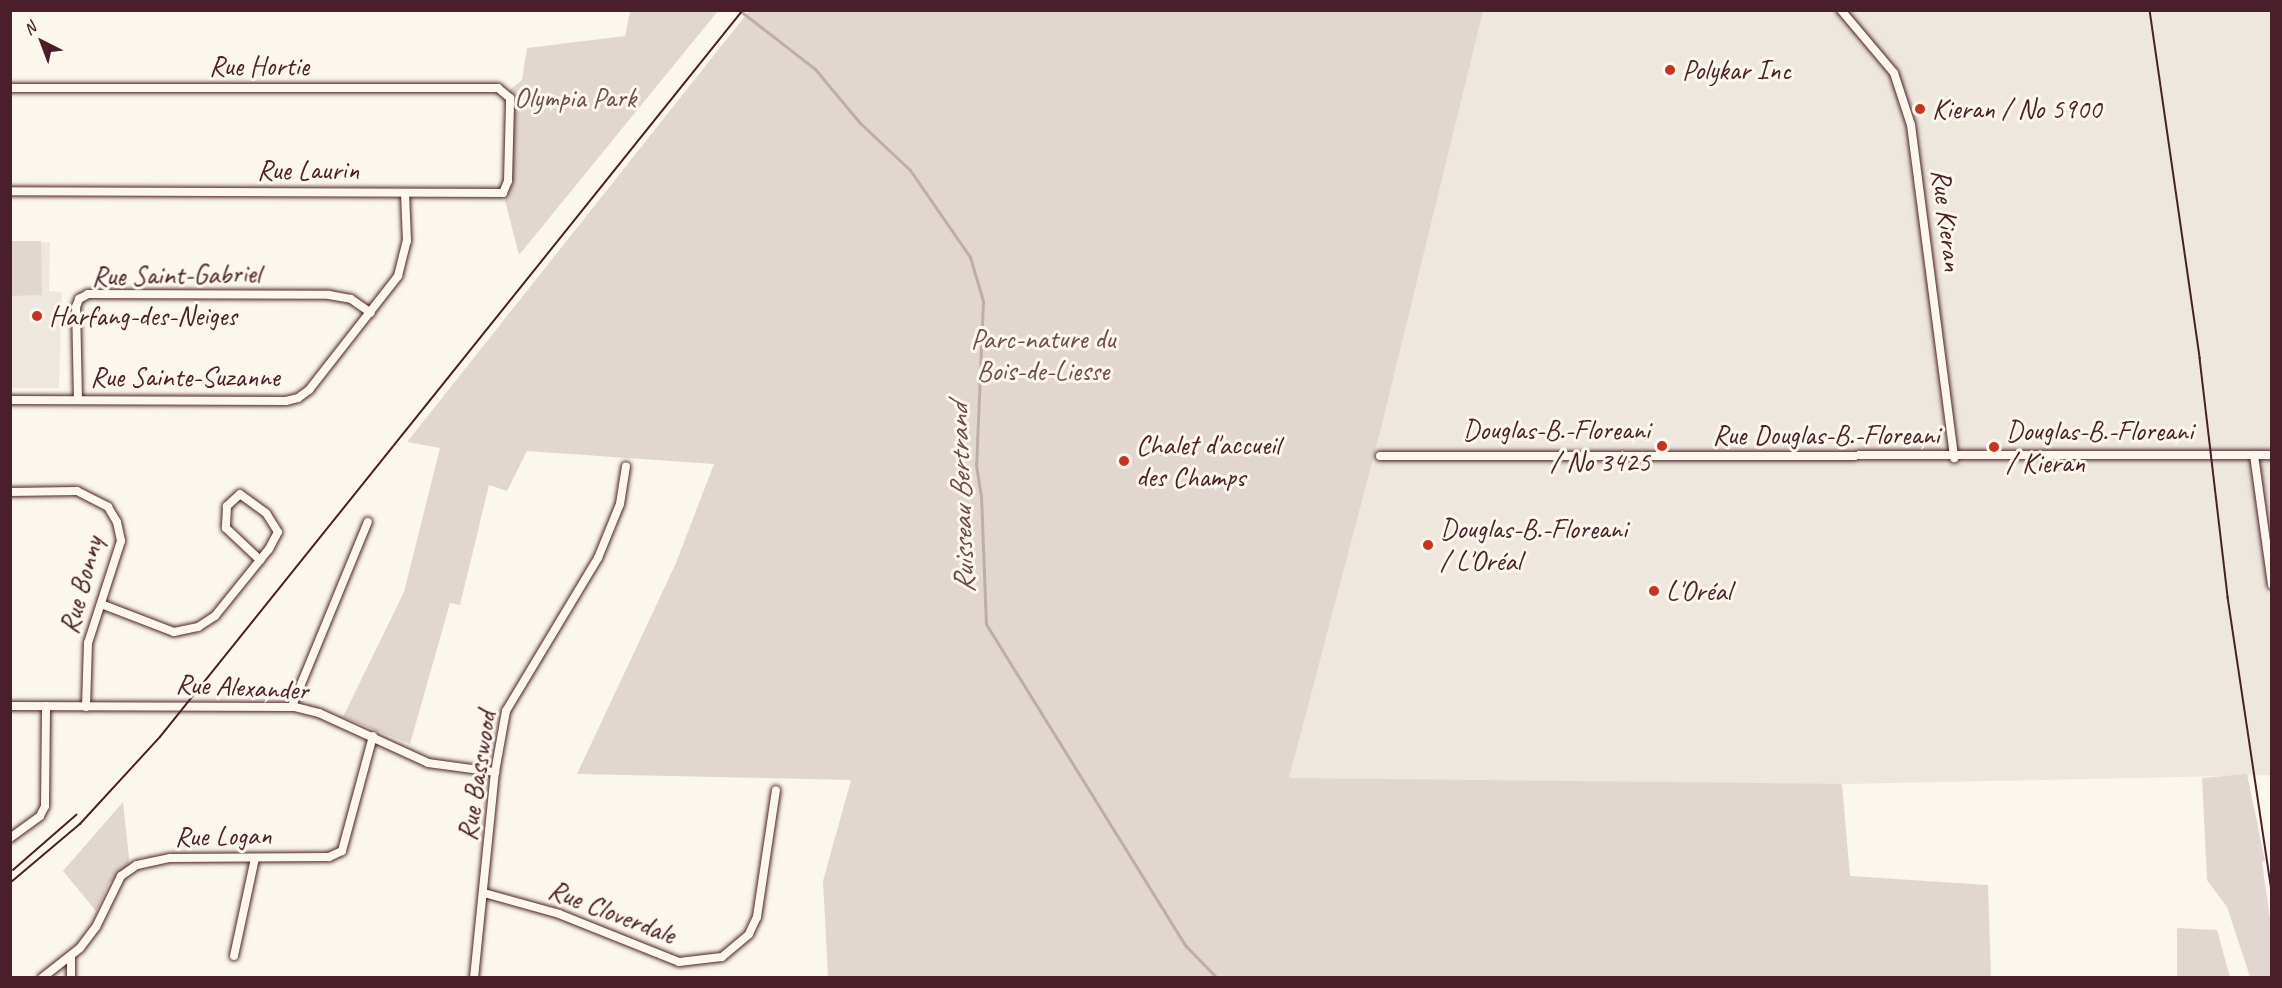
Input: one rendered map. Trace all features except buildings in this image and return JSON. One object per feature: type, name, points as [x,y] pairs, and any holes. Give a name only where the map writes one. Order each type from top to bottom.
[{"type":"street","name":"Rue Kieran","points":[[1840,10],[1894,73],[1911,125],[1954,458]]},
{"type":"street","name":"Rue Hortie","points":[[10,88],[498,88],[506,93]]},
{"type":"street","name":"Rue Laurin","points":[[10,191],[503,193],[508,181],[510,104],[506,93]]},
{"type":"street","name":"Rue Sainte-Suzanne","points":[[10,400],[286,401],[298,398],[371,313],[398,276],[404,258],[405,193]]},
{"type":"street","name":"Rue Saint-Gabriel","points":[[78,400],[76,307],[79,299],[88,294],[329,296],[351,299],[371,313]]},
{"type":"street","points":[[2254,455],[2271,585]]},
{"type":"street","name":"Rue Douglas-B.-Floreani","points":[[1380,456],[1954,458],[2271,455]]},
{"type":"street","name":"Rue Basswood","points":[[474,978],[495,772],[506,711],[598,558],[620,504],[626,466]]},
{"type":"street","name":"Rue Bonny","points":[[10,492],[77,491],[108,507],[117,522],[121,541],[88,643],[86,707]]},
{"type":"street","points":[[101,604],[174,632],[198,627],[215,616],[260,560],[275,539],[276,525],[244,496],[234,496],[227,506],[226,528],[260,560]]},
{"type":"street","points":[[292,706],[368,522]]},
{"type":"street","name":"Rue Alexander","points":[[10,706],[292,706],[319,712],[428,763],[495,772]]},
{"type":"street","points":[[10,838],[40,816],[45,806],[46,706]]},
{"type":"street","name":"Rue Logan","points":[[42,978],[70,958],[96,927],[121,876],[137,865],[170,858],[329,858],[342,851],[373,736]]},
{"type":"street","name":"Rue Cloverdale","points":[[484,893],[559,914],[663,958],[692,963],[722,957],[749,934],[757,917],[776,790]]},
{"type":"street","points":[[234,956],[255,858]]},
{"type":"street","points":[[70,958],[71,978]]},
{"type":"shaded area","points":[[1481,11],[2271,11],[2271,775],[1759,786],[1288,779]]},
{"type":"shaded area","name":"Harfang-des-Neiges","points":[[11,242],[50,242],[49,291],[62,292],[59,388],[11,388]]},
{"type":"green space","name":"Olympia Park","points":[[630,11],[718,11],[519,255],[503,193],[508,181],[510,104],[506,93],[522,80],[527,48],[625,36]]},
{"type":"green space","name":"Parc-nature du Bois-de-Liesse","points":[[749,11],[1483,11],[1380,432],[1289,778],[1842,784],[1850,876],[1988,885],[1991,977],[828,977],[823,881],[851,780],[577,774],[676,563],[714,464],[527,451],[507,491],[489,485],[460,605],[450,603],[410,744],[343,717],[404,592],[440,448],[407,442]]},
{"type":"green space","points":[[11,241],[41,241],[42,295],[11,296]]},
{"type":"green space","points":[[2247,774],[2265,861],[2262,862],[2271,926],[2271,977],[2250,977],[2227,907],[2207,880],[2202,778]]},
{"type":"green space","points":[[123,802],[130,867],[109,883],[96,911],[63,871]]},
{"type":"green space","points":[[2177,928],[2217,930],[2230,977],[2177,977]]},
{"type":"waterway","name":"Ruisseau Bertrand","points":[[739,10],[815,69],[860,123],[910,170],[970,257],[983,301],[976,465],[981,495],[986,624],[1186,946],[1217,978]]},
{"type":"tram line","points":[[10,883],[80,824],[160,737],[743,10]]},
{"type":"tram line","points":[[2150,10],[2200,358],[2228,597],[2272,891]]},
{"type":"tram line","points":[[13,870],[76,815]]},
{"type":"place","name":"Polykar Inc","points":[[1670,70]]},
{"type":"place","name":"Kieran / No 5900","points":[[1920,109]]},
{"type":"place","name":"Harfang-des-Neiges","points":[[37,316]]},
{"type":"place","name":"Douglas-B.-Floreani / No 3425","points":[[1662,446]]},
{"type":"place","name":"Douglas-B.-Floreani / Kieran","points":[[1994,447]]},
{"type":"place","name":"Chalet d'accueil des Champs","points":[[1124,461]]},
{"type":"place","name":"Douglas-B.-Floreani / L'Oréal","points":[[1428,545]]},
{"type":"place","name":"L'Oréal","points":[[1654,591]]}]
